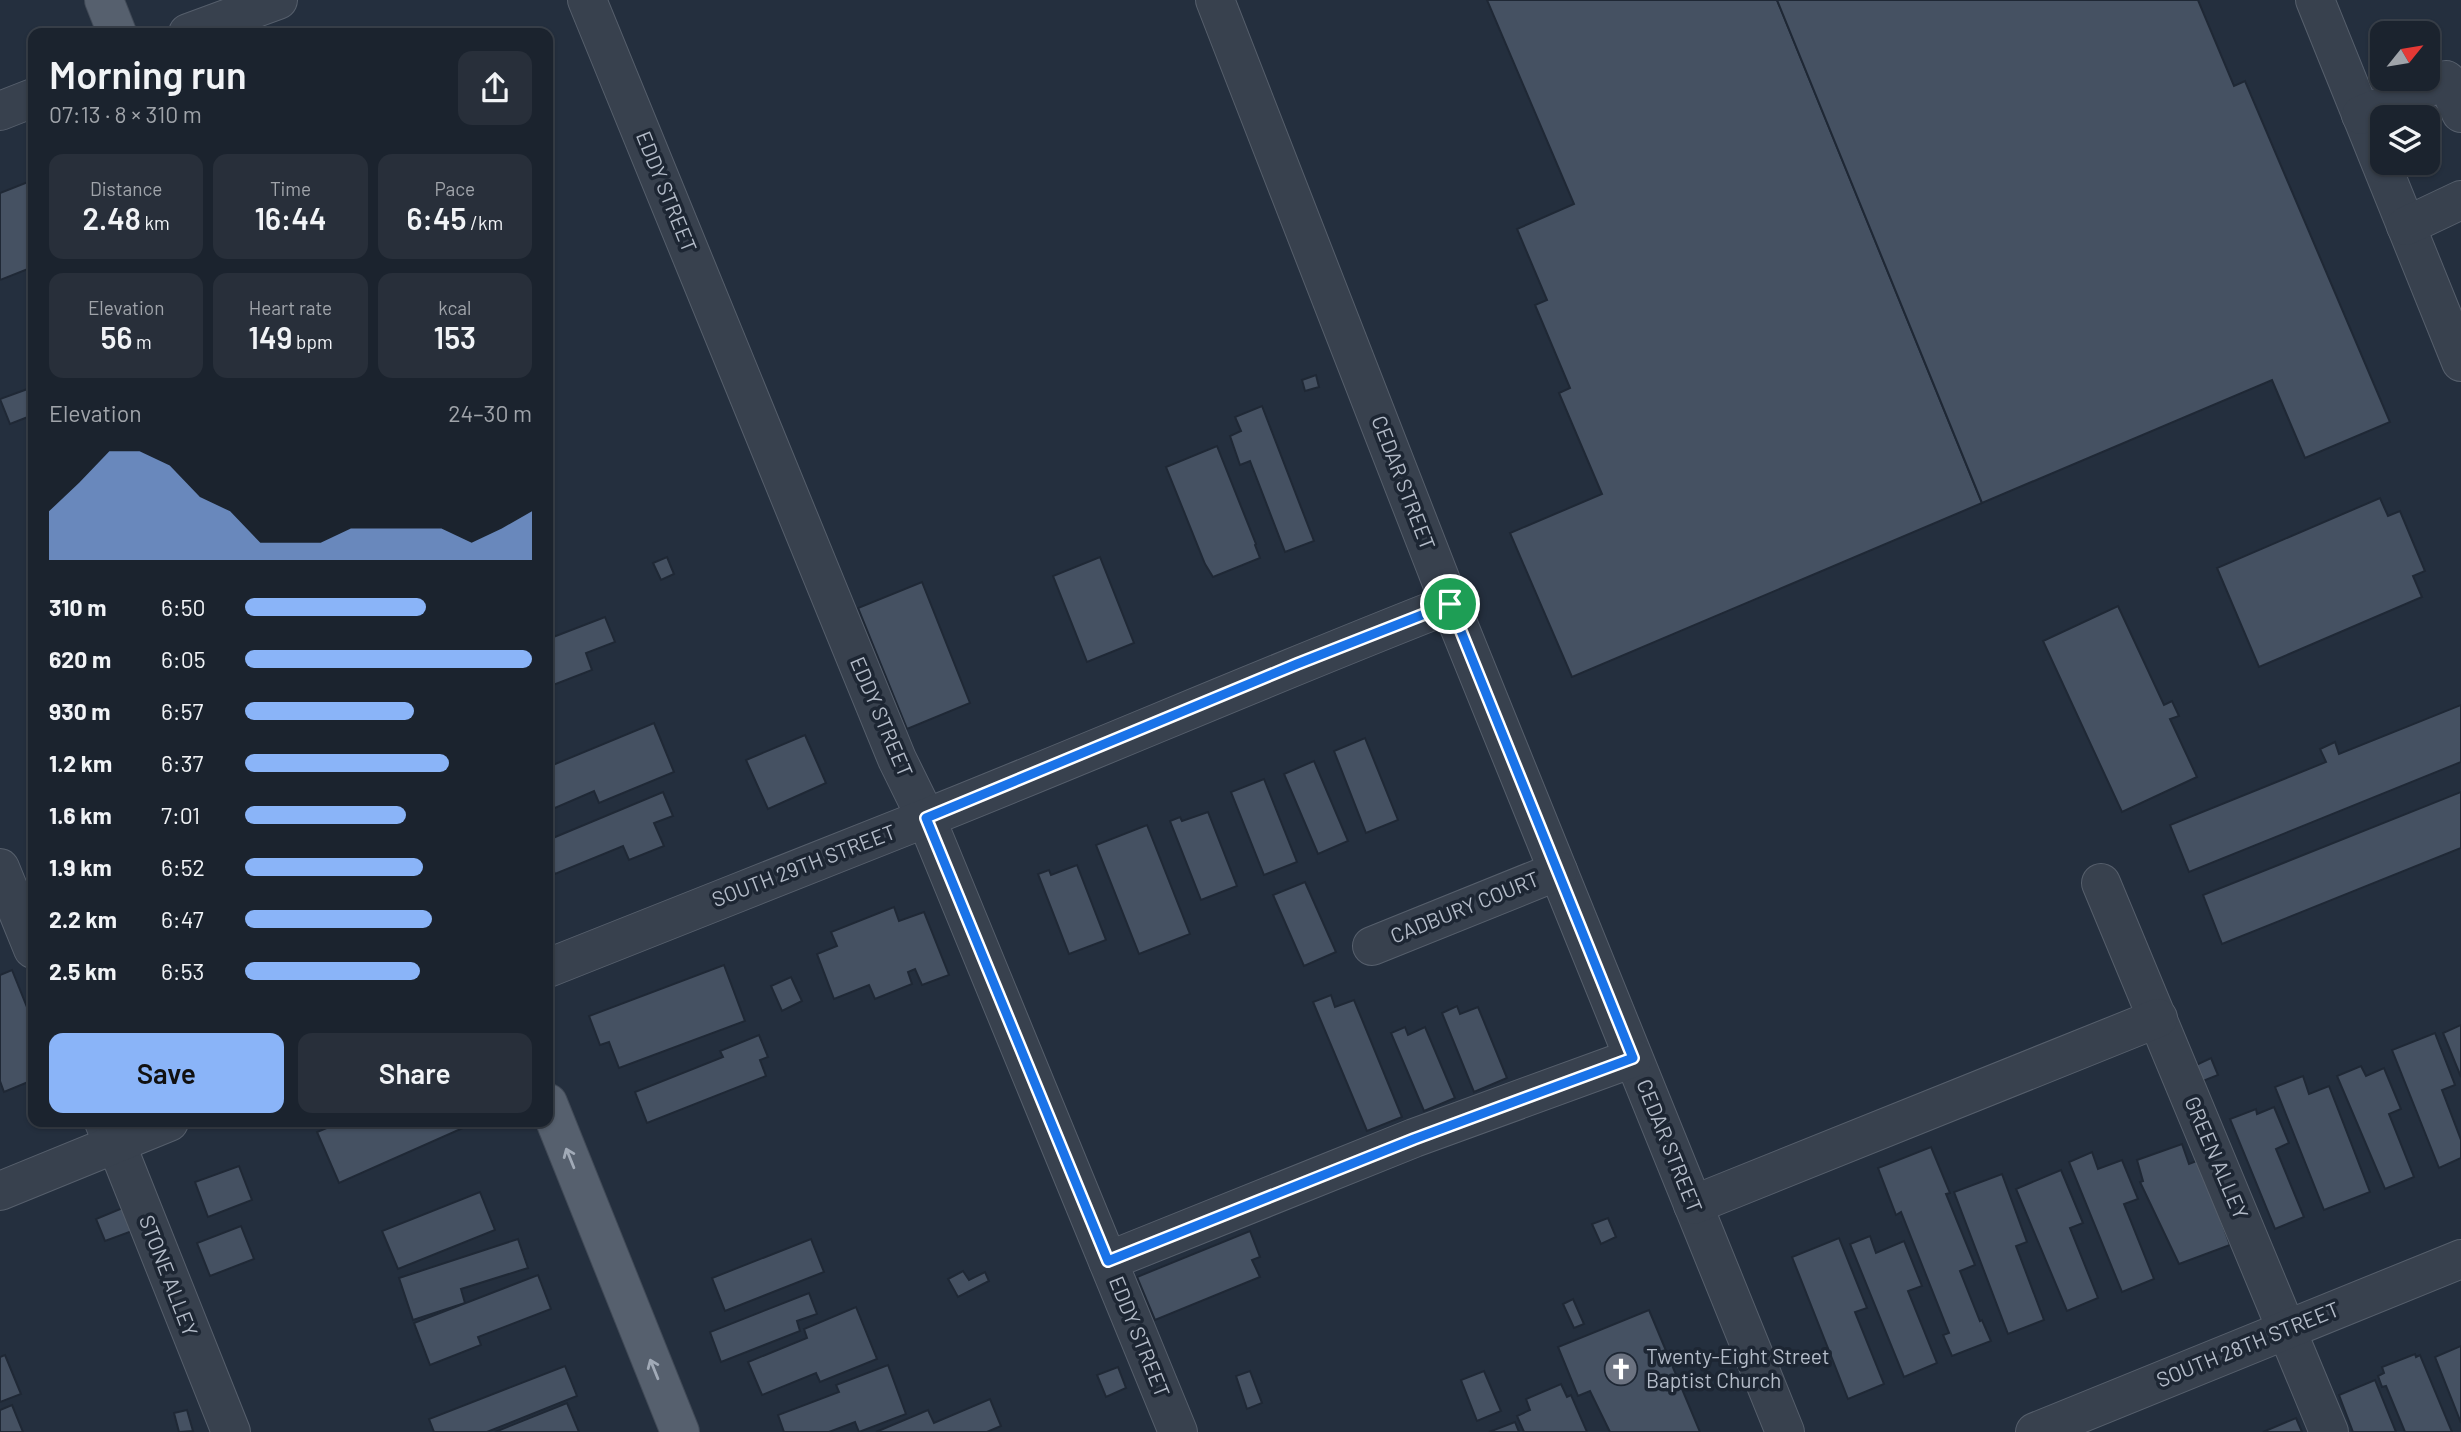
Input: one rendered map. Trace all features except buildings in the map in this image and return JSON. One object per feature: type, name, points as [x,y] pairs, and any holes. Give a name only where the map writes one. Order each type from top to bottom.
[{"type":"main road","points":[[104,0],[115,28]]},
{"type":"main road","points":[[553,1116],[680,1432]]},
{"type":"street","points":[[202,28],[278,0]]},
{"type":"street","name":"EDDY STREET","points":[[587,0],[897,759],[926,818],[1178,1432]]},
{"type":"street","name":"CEDAR STREET","points":[[1215,0],[1450,604],[1784,1432]]},
{"type":"street","points":[[2315,0],[2461,362]]},
{"type":"street","points":[[2361,116],[2446,80],[2461,113]]},
{"type":"street","points":[[0,111],[28,100]]},
{"type":"street","points":[[2406,226],[2461,200]]},
{"type":"street","name":"SOUTH 29TH STREET","points":[[553,966],[926,818],[1297,664],[1450,604]]},
{"type":"street","name":"CADBURY COURT","points":[[1372,946],[1558,871]]},
{"type":"street","points":[[2,880],[28,938]]},
{"type":"street","name":"GREEN ALLEY","points":[[2101,884],[2329,1432]]},
{"type":"street","points":[[1693,1205],[2158,1018]]},
{"type":"street","points":[[1108,1261],[1414,1139],[1633,1058]]},
{"type":"street","points":[[0,1191],[108,1133],[141,1127]]},
{"type":"street","name":"STONE ALLEY","points":[[108,1133],[123,1160],[231,1432]]},
{"type":"street","name":"SOUTH 28TH STREET","points":[[2035,1432],[2461,1259]]},
{"type":"place","name":"Twenty-Eight Street Baptist Church","points":[[1621,1369]]},
{"type":"route","points":[[1450,604],[1633,1058],[1414,1139],[1108,1261],[926,818],[1297,664],[1450,604]]}]
